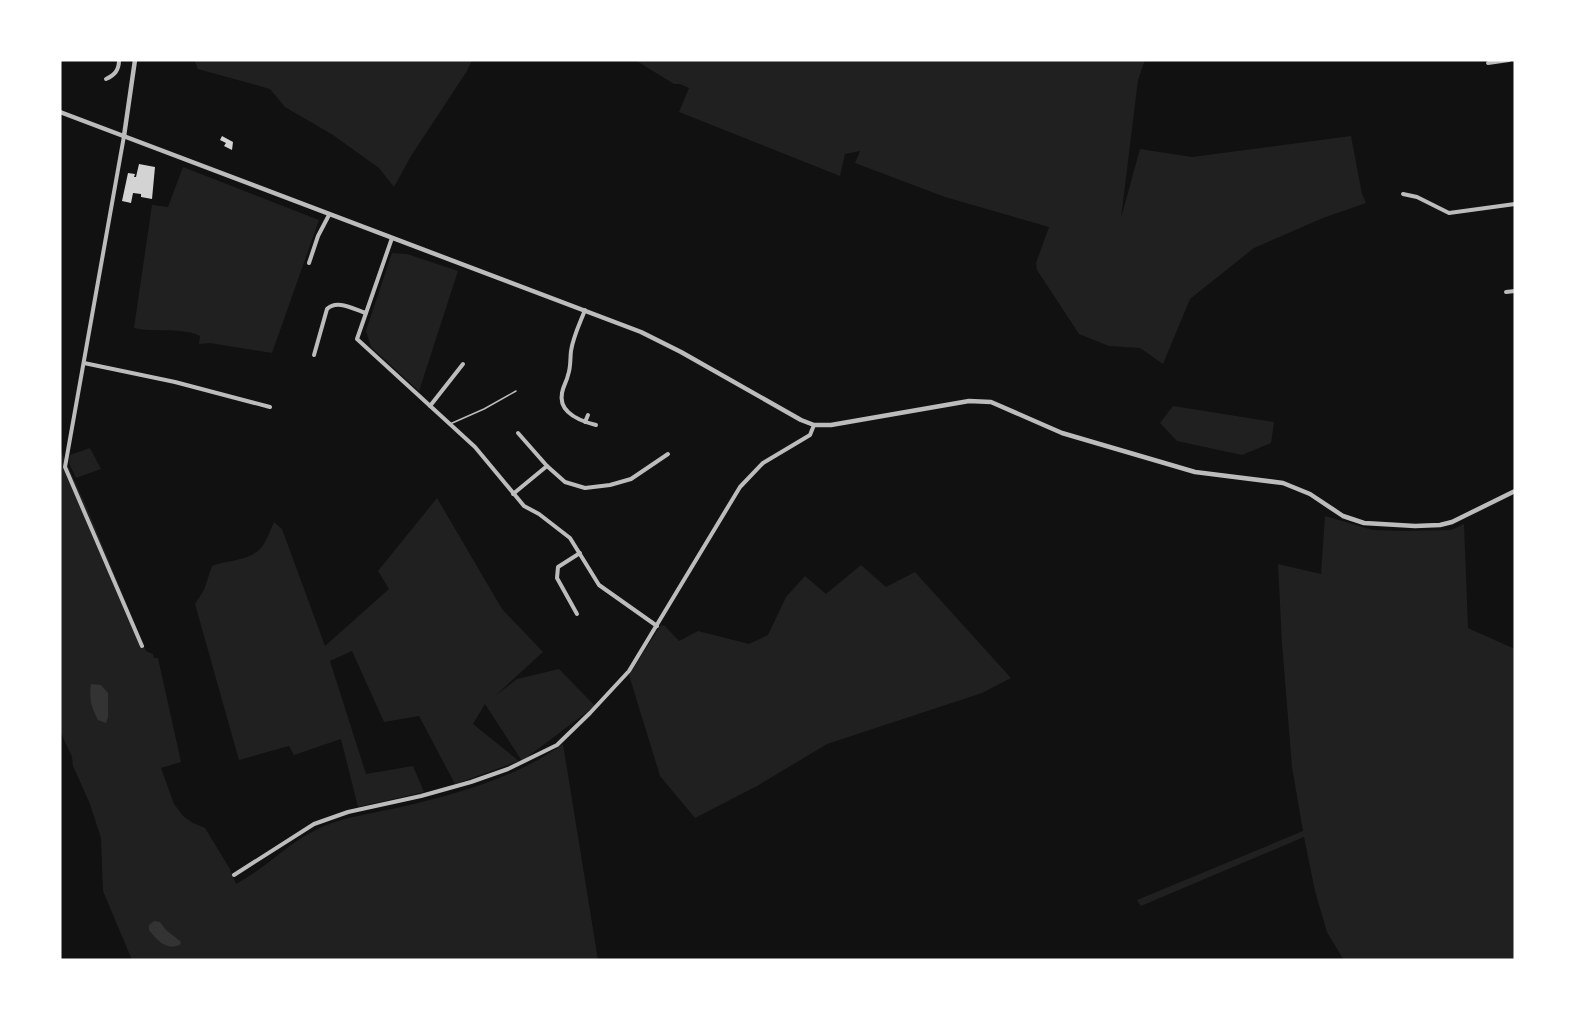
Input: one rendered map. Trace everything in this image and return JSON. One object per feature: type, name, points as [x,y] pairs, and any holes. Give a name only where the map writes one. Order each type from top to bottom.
[{"type":"street","points":[[106,79],[117,71],[119,60]]},
{"type":"street","points":[[135,60],[124,136],[65,467],[142,646]]},
{"type":"street","points":[[1488,63],[1509,60]]},
{"type":"street","points":[[60,112],[641,332],[814,425],[969,401],[991,402],[1062,433],[1195,472],[1283,483],[1310,494],[1343,516],[1364,523],[1440,525],[1452,522],[1515,491]]},
{"type":"street","points":[[1403,194],[1417,197],[1449,213],[1515,204]]},
{"type":"street","points":[[309,263],[329,215]]},
{"type":"street","points":[[392,238],[357,339],[475,447],[524,506],[539,514],[570,538],[599,585],[657,626]]},
{"type":"street","points":[[1506,292],[1515,291]]},
{"type":"street","points":[[314,355],[327,309],[331,305],[337,304],[366,313]]},
{"type":"street","points":[[585,310],[571,350],[568,375],[561,400],[565,409],[585,422],[596,424]]},
{"type":"street","points":[[84,363],[175,382],[270,407]]},
{"type":"street","points":[[430,406],[464,364]]},
{"type":"street","points":[[585,422],[588,415]]},
{"type":"street","points":[[234,875],[314,824],[348,812],[471,782],[508,769],[557,745],[629,671],[740,487],[763,463],[810,435],[814,425]]},
{"type":"street","points":[[518,433],[547,466],[565,482],[585,488],[610,485],[631,479],[668,454]]},
{"type":"street","points":[[513,494],[547,466]]},
{"type":"street","points":[[577,614],[557,578],[558,567],[580,553]]},
{"type":"lane","points":[[449,424],[484,409],[516,391]]},
{"type":"shaded area","points":[[194,60],[472,60],[394,187],[379,168],[333,135],[285,107],[270,89],[198,69]]},
{"type":"shaded area","points":[[635,60],[1145,60],[1138,80],[1121,218],[1140,149],[1192,157],[1351,136],[1362,194],[1366,203],[1323,218],[1254,248],[1190,299],[1163,364],[1140,348],[1109,346],[1079,334],[1037,270],[1036,263],[1049,227],[945,197],[855,163],[860,151],[845,154],[840,176],[679,112],[689,88],[674,84]]},
{"type":"shaded area","points":[[183,167],[319,220],[272,353],[210,343],[199,344],[200,336],[193,333],[134,328],[152,205],[168,207]]},
{"type":"shaded area","points":[[392,253],[407,254],[458,271],[419,391],[371,347],[366,331]]},
{"type":"shaded area","points":[[1173,406],[1274,422],[1271,443],[1242,455],[1177,441],[1160,423]]},
{"type":"shaded area","points":[[90,448],[101,469],[76,478],[69,463],[70,455]]},
{"type":"shaded area","points":[[60,449],[146,651],[153,654],[154,658],[158,658],[181,762],[161,768],[174,804],[183,816],[205,828],[230,869],[236,884],[302,838],[322,827],[355,816],[442,797],[485,783],[526,766],[563,744],[598,960],[132,960],[103,891],[101,838],[90,804],[73,766],[72,757],[60,731]]},
{"type":"shaded area","points":[[437,498],[502,609],[543,652],[495,696],[517,679],[559,669],[595,706],[522,761],[485,704],[473,724],[519,761],[455,784],[419,716],[384,722],[352,651],[330,661],[366,774],[413,766],[424,792],[358,807],[341,739],[294,755],[289,746],[239,760],[195,604],[204,590],[212,566],[245,558],[256,552],[265,542],[274,522],[282,529],[325,646],[389,589],[378,571]]},
{"type":"shaded area","points":[[1325,516],[1373,530],[1451,530],[1464,524],[1468,628],[1515,649],[1515,960],[1343,959],[1327,932],[1315,891],[1304,837],[1141,906],[1137,900],[1303,831],[1292,767],[1278,564],[1321,574]]},
{"type":"shaded area","points":[[861,565],[886,587],[915,572],[1011,678],[982,693],[827,744],[757,786],[695,818],[660,776],[629,675],[661,625],[665,626],[679,641],[698,631],[749,644],[768,635],[786,597],[805,576],[826,594]]},
{"type":"shaded area","points":[[91,684],[101,685],[108,693],[106,723],[98,720],[94,711],[90,698]]},
{"type":"shaded area","points":[[154,921],[160,922],[181,944],[171,947],[159,941],[149,930],[149,925]]},
{"type":"building","points":[[222,136],[233,142],[232,150],[224,146],[226,143],[220,140]]},
{"type":"building","points":[[139,164],[155,167],[152,199],[133,193],[131,203],[122,201],[128,173],[135,174],[134,177],[136,177]]}]
